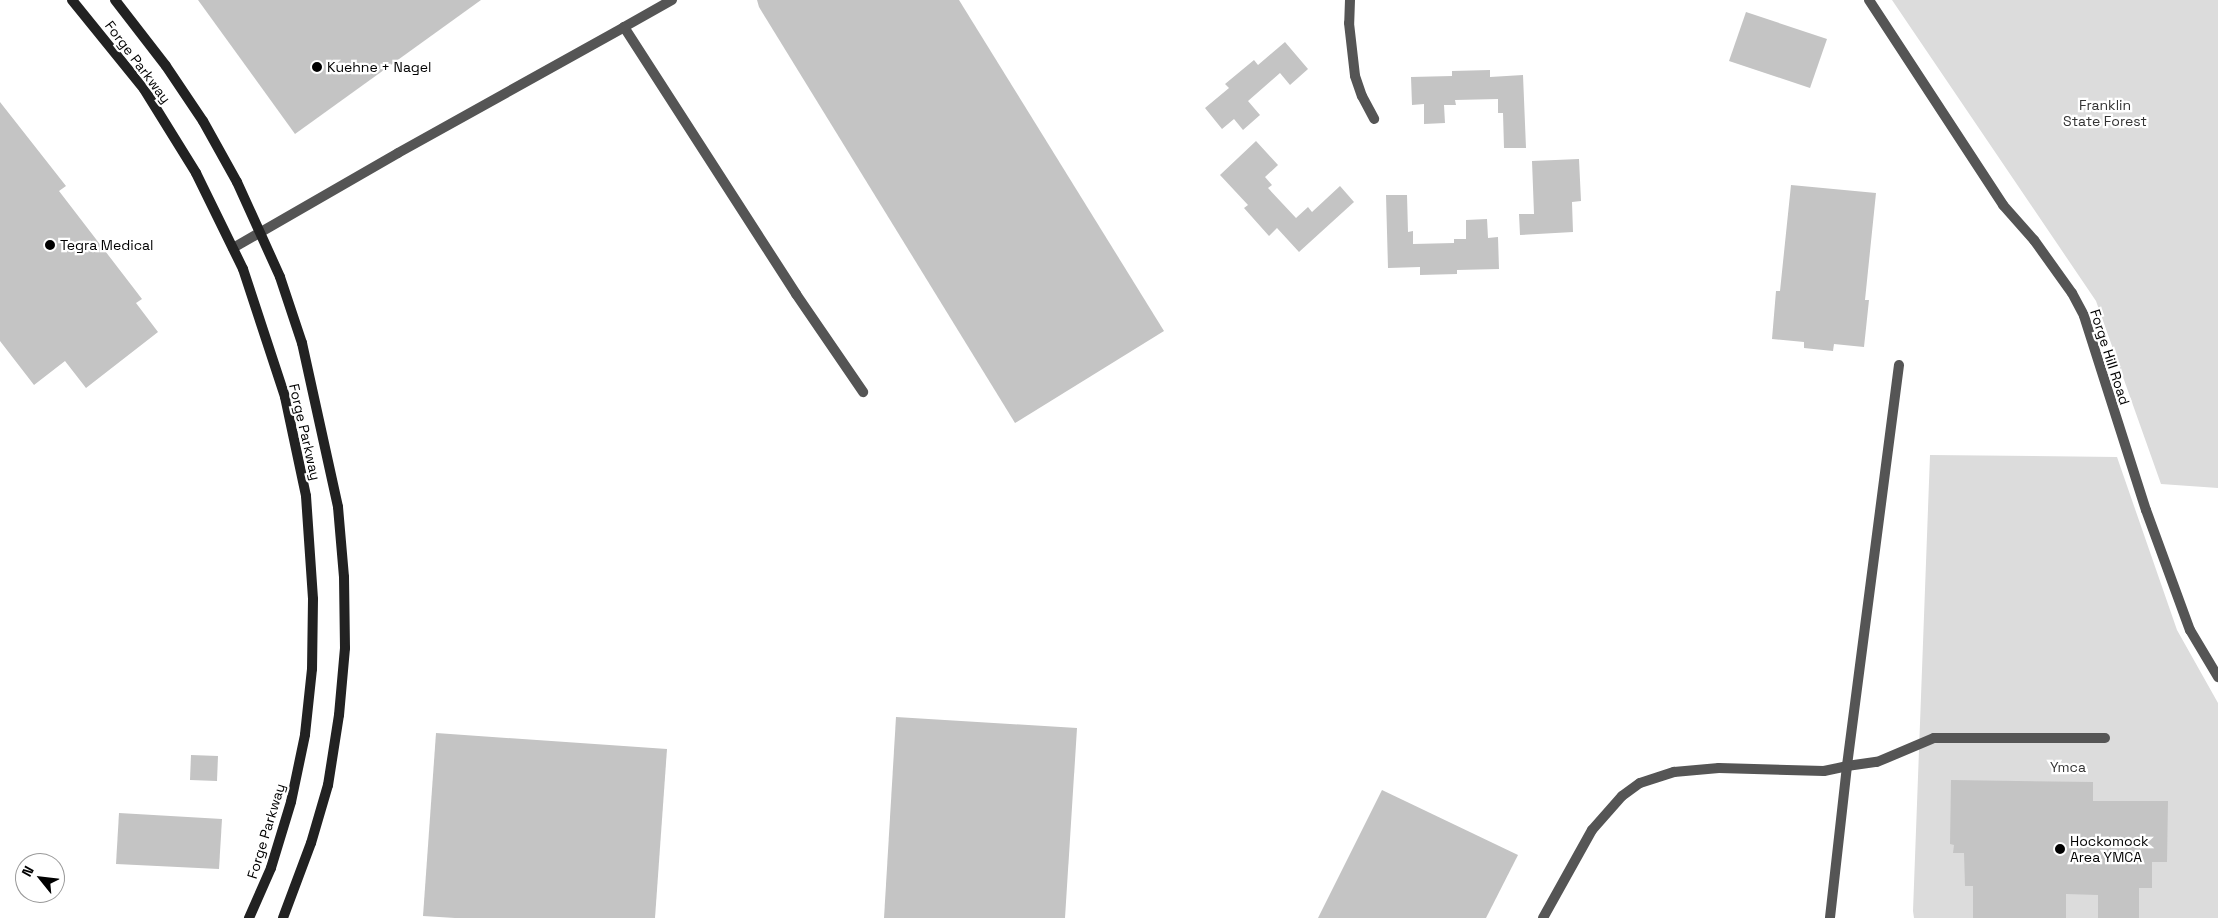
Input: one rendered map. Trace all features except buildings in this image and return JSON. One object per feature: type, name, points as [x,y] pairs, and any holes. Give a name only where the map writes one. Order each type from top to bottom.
[{"type":"street","name":"Forge Parkway","points":[[72,0],[144,89],[196,173],[243,269],[285,396],[306,496],[313,599],[312,669],[303,745],[292,802],[271,868],[249,918]]},
{"type":"street","name":"Forge Parkway","points":[[115,0],[166,66],[203,121],[237,182],[280,277],[302,343],[338,507],[344,577],[344,648],[339,715],[328,785],[311,843],[283,918]]},
{"type":"street","points":[[233,248],[398,153],[672,0]]},
{"type":"street","points":[[1350,0],[1349,23],[1355,76],[1362,96],[1374,119]]},
{"type":"street","name":"Forge Hill Road","points":[[1869,0],[2003,205],[2034,240],[2072,293],[2084,316],[2146,510],[2190,630],[2218,677]]},
{"type":"street","points":[[624,27],[796,294],[863,392]]},
{"type":"street","points":[[1830,918],[1847,766],[1899,365]]},
{"type":"street","points":[[1544,918],[1592,830],[1622,796],[1640,783],[1674,772],[1719,768],[1824,771],[1877,762],[1934,738],[2105,738]]},
{"type":"green space","name":"Franklin State Forest","points":[[1892,0],[2218,0],[2218,488],[2161,484],[2096,301]]},
{"type":"green space","name":"Ymca","points":[[1930,455],[2117,457],[2177,630],[2218,703],[2218,918],[1914,918]]},
{"type":"place","name":"Kuehne + Nagel","points":[[317,67]]},
{"type":"place","name":"Tegra Medical","points":[[50,245]]},
{"type":"place","name":"Hockomock Area YMCA","points":[[2060,849]]}]
